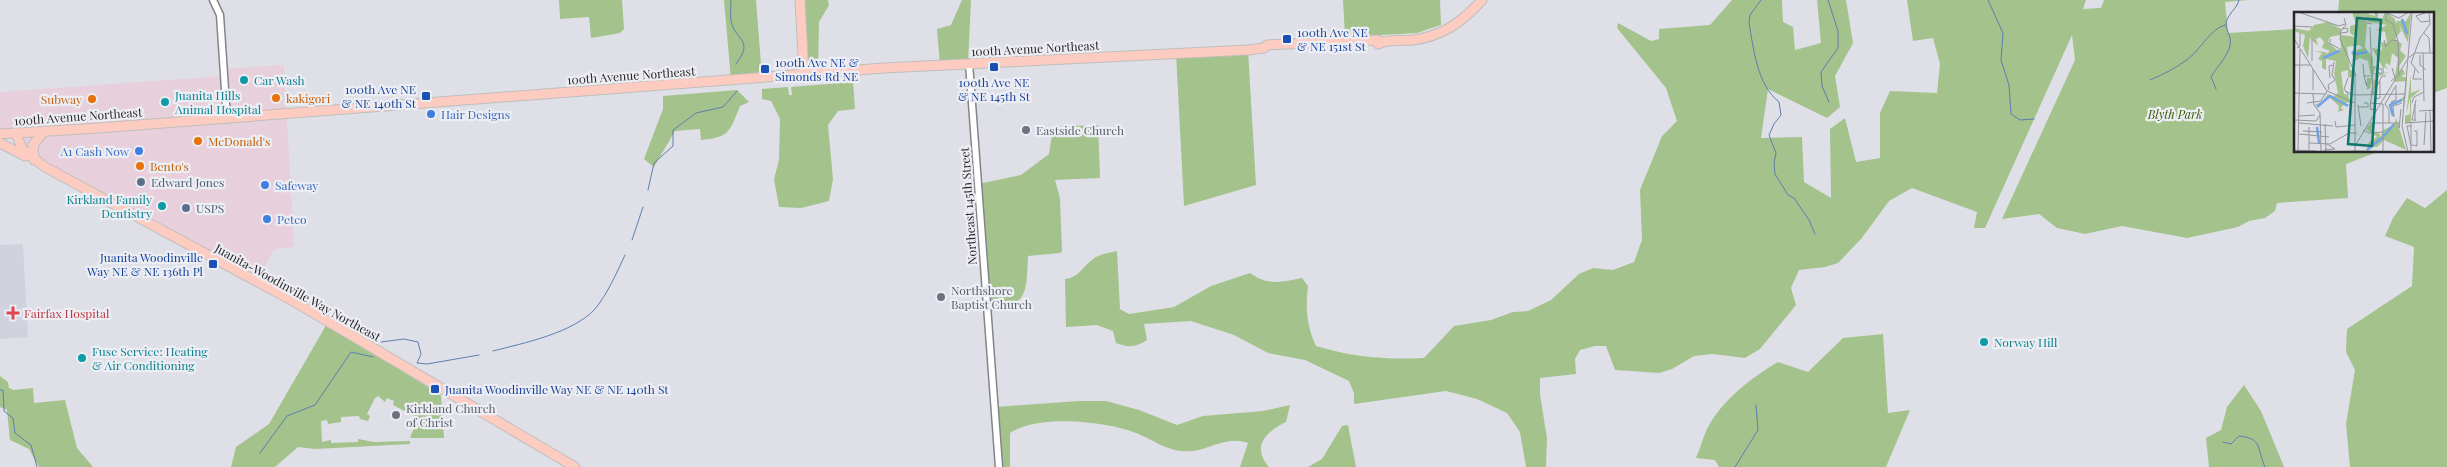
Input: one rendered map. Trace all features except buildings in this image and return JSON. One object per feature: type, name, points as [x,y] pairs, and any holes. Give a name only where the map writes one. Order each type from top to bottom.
[{"type":"main road","points":[[800,0],[804,74]]},
{"type":"main road","name":"100th Avenue Northeast","points":[[0,134],[969,63],[1264,48],[1267,45],[1412,40],[1441,32],[1464,19],[1482,0]]},
{"type":"main road","points":[[34,161],[33,144],[44,131]]},
{"type":"main road","name":"Juanita-Woodinville Way Northeast","points":[[16,133],[22,149],[34,161],[295,302],[575,467]]},
{"type":"main road","points":[[0,142],[34,161]]},
{"type":"street","points":[[213,0],[220,15],[226,118]]},
{"type":"street","name":"Northeast 145th Street","points":[[969,63],[999,467]]},
{"type":"shaded area","points":[[284,65],[294,247],[274,249],[257,282],[34,161],[16,133],[0,134],[0,92],[223,76],[223,69]]},
{"type":"shaded area","name":"Fairfax Hospital","points":[[23,244],[28,337],[0,339],[0,245]]},
{"type":"green space","points":[[559,0],[622,0],[624,29],[620,33],[591,38],[589,17],[560,19]]},
{"type":"green space","points":[[724,0],[756,0],[762,77],[731,80]]},
{"type":"green space","points":[[801,0],[828,0],[829,5],[819,22],[818,70],[809,70]]},
{"type":"green space","points":[[962,0],[971,0],[968,63],[940,65],[937,29],[951,25]]},
{"type":"green space","points":[[1343,0],[1440,0],[1441,25],[1417,33],[1345,37]]},
{"type":"green space","name":"Blyth Park","points":[[1732,0],[1782,0],[1783,22],[1793,27],[1795,50],[1821,43],[1817,0],[1846,0],[1853,43],[1835,76],[1840,107],[1827,118],[1768,89],[1761,138],[1802,137],[1804,182],[1831,198],[1830,129],[1845,118],[1856,162],[1880,158],[1880,113],[1890,91],[1937,93],[1940,64],[1933,38],[1913,41],[1907,0],[2086,0],[2083,9],[2101,8],[2104,0],[2249,0],[2225,2],[2228,33],[2294,29],[2294,152],[2377,152],[2346,164],[2348,198],[2277,203],[2275,211],[2265,218],[2249,221],[2238,227],[2187,238],[2122,226],[2085,234],[2057,228],[2039,214],[2002,219],[2075,60],[2072,35],[1985,228],[1974,228],[1977,212],[1912,188],[1889,201],[1861,239],[1838,263],[1825,267],[1799,270],[1791,288],[1796,305],[1760,349],[1745,358],[1713,354],[1694,356],[1672,369],[1659,373],[1615,370],[1606,346],[1595,346],[1580,350],[1575,359],[1576,374],[1540,378],[1540,395],[1547,438],[1546,467],[1526,467],[1520,432],[1507,413],[1477,399],[1446,391],[1354,404],[1354,393],[1349,381],[1305,360],[1268,353],[1234,335],[1191,321],[1144,324],[1147,340],[1132,346],[1116,343],[1113,331],[1097,325],[1066,327],[1065,279],[1078,274],[1095,257],[1117,251],[1120,309],[1129,314],[1174,307],[1211,286],[1250,273],[1263,280],[1275,282],[1302,278],[1308,286],[1307,317],[1316,346],[1370,357],[1424,358],[1454,326],[1491,320],[1513,312],[1528,311],[1551,300],[1579,274],[1593,268],[1613,270],[1634,262],[1642,240],[1640,190],[1662,136],[1677,121],[1666,88],[1617,28],[1618,23],[1651,41],[1659,39],[1659,29],[1710,25]]},
{"type":"green space","points":[[2339,0],[2447,0],[2447,88],[2434,93],[2434,12],[2338,12]]},
{"type":"green space","points":[[1248,50],[1256,185],[1184,206],[1176,53]]},
{"type":"green space","points":[[853,82],[855,109],[838,111],[828,125],[833,179],[829,201],[801,208],[779,207],[774,179],[779,160],[780,119],[771,101],[762,99],[762,89],[788,87],[789,95],[792,95],[791,87]]},
{"type":"green space","points":[[737,90],[749,102],[740,106],[734,122],[723,135],[701,140],[700,129],[675,131],[654,167],[644,159],[663,109],[663,96]]},
{"type":"green space","points":[[1098,125],[1100,178],[1055,180],[1060,198],[1062,251],[1060,253],[1028,256],[1027,279],[1023,295],[1011,306],[988,312],[978,184],[1021,175],[1049,154],[1053,127]]},
{"type":"green space","points":[[2447,190],[2447,467],[2350,467],[2346,424],[2355,370],[2346,352],[2347,329],[2412,286],[2414,247],[2385,236],[2393,218],[2407,198],[2425,208]]},
{"type":"green space","points":[[328,322],[408,369],[405,373],[441,395],[444,438],[410,438],[418,418],[393,405],[394,401],[387,398],[385,402],[378,396],[375,398],[367,414],[370,416],[368,421],[360,419],[359,416],[341,417],[341,422],[328,424],[327,420],[321,421],[322,442],[331,440],[331,443],[358,442],[358,439],[374,442],[410,441],[410,444],[315,449],[298,447],[275,467],[231,467],[236,447],[269,424]]},
{"type":"green space","points":[[1883,334],[1888,413],[1910,410],[1886,467],[1719,467],[1715,460],[1696,458],[1713,418],[1729,399],[1768,368],[1778,362],[1808,372],[1843,338]]},
{"type":"green space","points":[[0,376],[8,382],[9,388],[14,390],[33,388],[34,403],[65,400],[77,448],[93,467],[39,467],[29,449],[10,440],[7,410],[0,407]]},
{"type":"green space","points":[[2244,385],[2261,411],[2284,467],[2209,467],[2206,438],[2221,430],[2227,407]]},
{"type":"green space","points":[[1106,401],[1139,410],[1177,425],[1203,416],[1263,411],[1290,405],[1286,422],[1272,430],[1263,440],[1261,453],[1269,467],[1240,467],[1248,443],[1239,441],[1223,442],[1199,450],[1182,451],[1170,449],[1142,435],[1108,425],[1054,421],[1022,427],[1010,433],[1010,467],[999,467],[995,407]]},
{"type":"green space","points":[[1348,425],[1356,467],[1308,467],[1322,459],[1342,426]]},
{"type":"waterway","points":[[731,0],[733,28],[744,45],[744,50],[736,64]]},
{"type":"waterway","points":[[1761,0],[1750,15],[1749,23],[1761,76],[1772,95],[1779,102],[1781,115],[1769,135],[1776,153],[1774,162],[1775,174],[1788,195],[1794,198],[1809,220],[1815,234]]},
{"type":"waterway","points":[[1828,0],[1838,31],[1838,48],[1821,72],[1822,86],[1829,102]]},
{"type":"waterway","points":[[1988,0],[2003,33],[2001,60],[2009,85],[2011,114],[2020,120],[2034,119]]},
{"type":"waterway","points":[[2216,89],[2211,77],[2224,59],[2229,48],[2230,38],[2226,24],[2228,17],[2239,0]]},
{"type":"waterway","points":[[2150,80],[2170,71],[2188,59],[2215,30],[2225,25]]},
{"type":"waterway","points":[[648,190],[654,163],[673,146],[673,130],[696,113],[723,107],[737,91]]},
{"type":"waterway","points":[[632,240],[643,207]]},
{"type":"waterway","points":[[493,351],[561,331],[586,317],[595,309],[604,296],[625,255]]},
{"type":"waterway","points":[[381,342],[404,339],[418,342],[421,354],[417,363],[427,364],[479,355]]},
{"type":"waterway","points":[[260,453],[287,416],[315,405],[351,352],[373,357]]},
{"type":"waterway","points":[[0,390],[3,390],[4,411],[13,418],[15,433],[31,445],[37,467]]},
{"type":"waterway","points":[[1735,467],[1758,430],[1756,405]]},
{"type":"waterway","points":[[2223,442],[2231,444],[2239,436],[2252,439],[2258,446],[2265,467]]},
{"type":"place","name":"100th Ave NE & NE 151st St","points":[[1287,39]]},
{"type":"place","name":"100th Ave NE & NE 145th St","points":[[994,67]]},
{"type":"place","name":"100th Ave NE & Simonds Rd NE","points":[[765,69]]},
{"type":"place","name":"Car Wash","points":[[244,80]]},
{"type":"place","name":"100th Ave NE & NE 140th St","points":[[426,96]]},
{"type":"place","name":"kakigori","points":[[276,98]]},
{"type":"place","name":"Subway","points":[[92,99]]},
{"type":"place","name":"Juanita Hills Animal Hospital","points":[[165,102]]},
{"type":"place","name":"Hair Designs","points":[[431,114]]},
{"type":"place","name":"Eastside Church","points":[[1026,130]]},
{"type":"place","name":"McDonald's","points":[[198,141]]},
{"type":"place","name":"A1 Cash Now","points":[[139,151]]},
{"type":"place","name":"Bento's","points":[[140,166]]},
{"type":"place","name":"Edward Jones","points":[[141,182]]},
{"type":"place","name":"Safeway","points":[[265,185]]},
{"type":"place","name":"Kirkland Family Dentistry","points":[[162,206]]},
{"type":"place","name":"USPS","points":[[186,208]]},
{"type":"place","name":"Petco","points":[[267,219]]},
{"type":"place","name":"Juanita Woodinville Way NE & NE 136th Pl","points":[[213,264]]},
{"type":"place","name":"Northshore Baptist Church","points":[[941,297]]},
{"type":"place","name":"Fairfax Hospital","points":[[13,313]]},
{"type":"place","name":"Norway Hill","points":[[1984,342]]},
{"type":"place","name":"Fuse Service: Heating & Air Conditioning","points":[[82,358]]},
{"type":"place","name":"Juanita Woodinville Way NE & NE 140th St","points":[[435,389]]},
{"type":"place","name":"Kirkland Church of Christ","points":[[396,415]]}]
